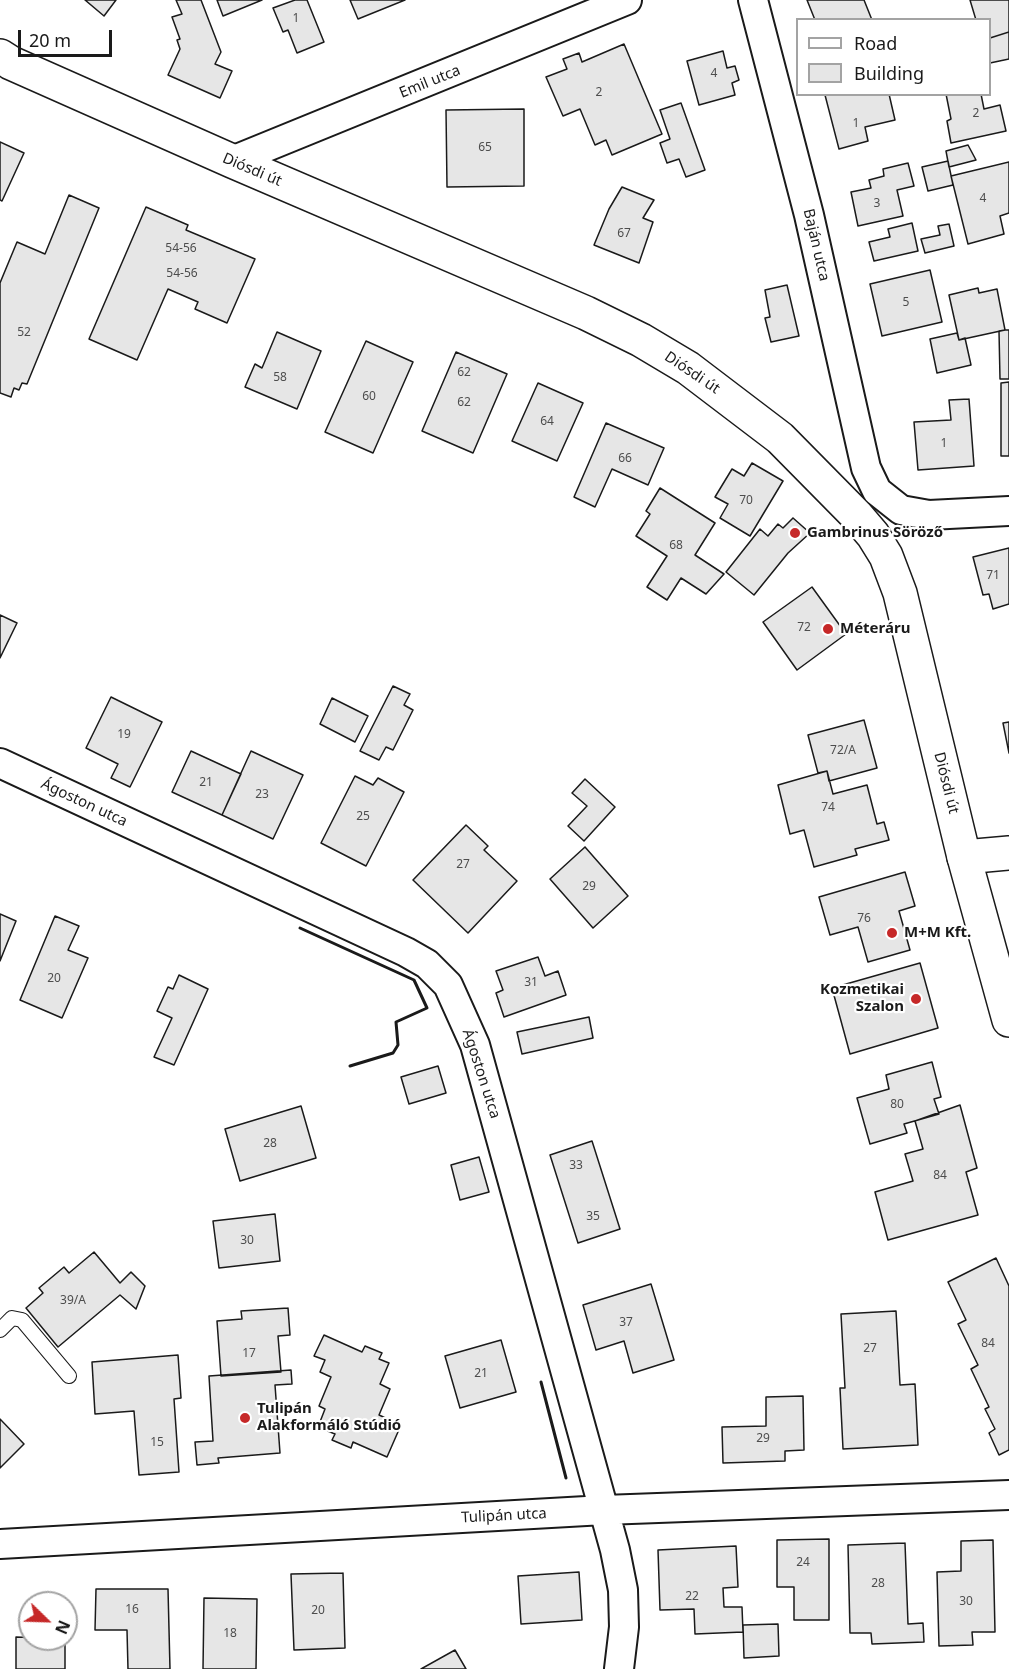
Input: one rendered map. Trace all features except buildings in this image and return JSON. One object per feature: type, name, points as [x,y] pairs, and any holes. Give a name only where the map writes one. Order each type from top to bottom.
[{"type":"main road","name":"Diósdi út","points":[[4,60],[576,309],[641,340],[688,368],[780,438],[856,515],[873,535],[886,556],[900,593],[964,857],[1009,1020]]},
{"type":"main road","points":[[964,857],[1009,853]]},
{"type":"street","name":"Emil utca","points":[[232,161],[627,0]]},
{"type":"street","name":"Baján utca","points":[[753,0],[809,215],[866,468],[877,491],[901,510],[920,513],[1009,512]]},
{"type":"street","name":"Ágoston utca","points":[[0,763],[305,908],[406,952],[439,974],[448,985],[475,1045],[604,1510],[622,1590],[624,1627],[619,1669]]},
{"type":"street","name":"Tulipán utca","points":[[0,1544],[604,1510],[1009,1495]]},
{"type":"lane","points":[[0,1330],[12,1318],[21,1320],[69,1376]]},
{"type":"wall","points":[[300,928],[414,980],[427,1008],[396,1022],[398,1045],[393,1053],[350,1066]]},
{"type":"wall","points":[[541,1382],[566,1478]]},
{"type":"place","name":"Gambrinus Söröző","points":[[795,533]]},
{"type":"place","name":"Méteráru","points":[[828,629]]},
{"type":"place","name":"M+M Kft.","points":[[892,933]]},
{"type":"place","name":"Kozmetikai Szalon","points":[[916,999]]},
{"type":"place","name":"Tulipán Alakformáló Stúdió","points":[[245,1418]]}]
